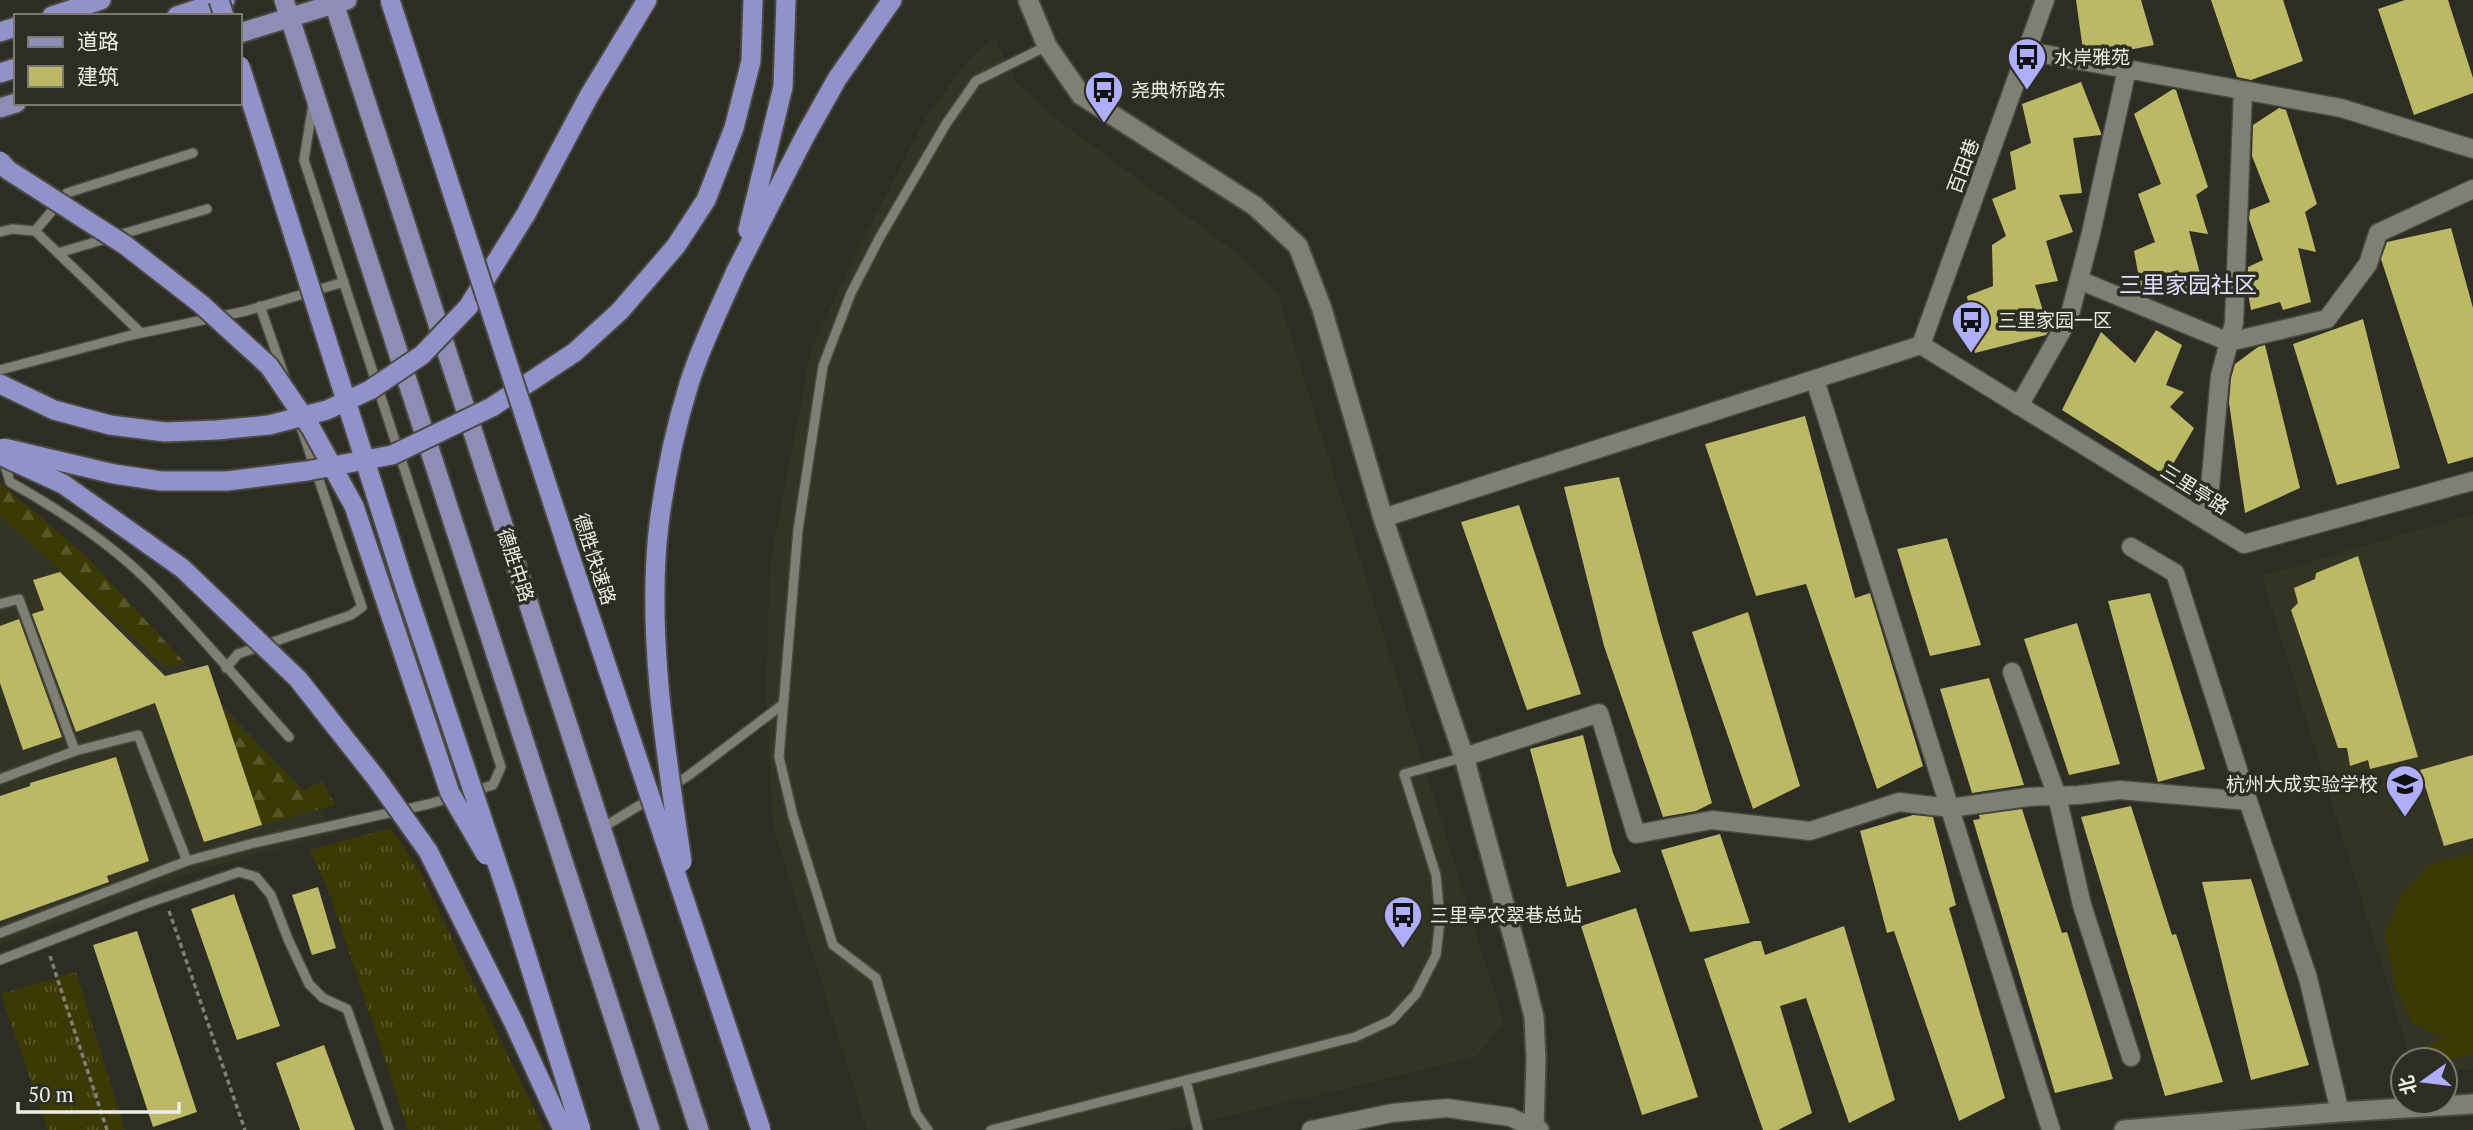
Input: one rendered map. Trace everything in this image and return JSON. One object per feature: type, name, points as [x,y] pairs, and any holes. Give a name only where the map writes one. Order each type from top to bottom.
[{"type":"highway","points":[[58,14],[101,0]]},
{"type":"highway","points":[[183,14],[225,0]]},
{"type":"highway","name":"德胜快速路","points":[[390,0],[568,550],[761,1130]]},
{"type":"highway","points":[[0,384],[54,410],[110,425],[165,432],[270,425],[327,410],[370,390],[422,355],[468,307],[526,214],[589,96],[647,0]]},
{"type":"highway","points":[[0,447],[114,474],[161,481],[227,481],[307,471],[392,455],[492,407],[575,352],[620,311],[676,246],[706,201],[734,128],[751,61],[753,0]]},
{"type":"highway","points":[[736,271],[783,87],[786,0]]},
{"type":"highway","points":[[691,915],[670,780],[656,623],[659,524],[672,449],[690,382],[736,271],[837,79],[892,0]]},
{"type":"highway","points":[[242,72],[581,1130]]},
{"type":"highway","points":[[0,161],[8,170],[125,244],[201,304],[269,366],[276,376],[311,428],[354,506],[450,793],[507,893]]},
{"type":"highway","points":[[0,455],[63,484],[182,568],[299,679],[376,778],[428,851],[513,1021],[563,1130]]},
{"type":"main road","points":[[242,32],[287,9],[338,1]]},
{"type":"main road","name":"德胜中路","points":[[338,1],[361,86],[699,1130]]},
{"type":"main road","points":[[287,9],[650,1130]]},
{"type":"street","points":[[1028,0],[1047,46],[1081,95],[1255,206],[1298,246],[1322,309],[1383,518],[1464,757],[1534,1017],[1536,1129],[1510,1116],[1447,1108],[1392,1113],[1311,1130]]},
{"type":"street","name":"百田巷","points":[[1921,345],[2045,0]]},
{"type":"street","points":[[2027,51],[2341,108],[2473,149]]},
{"type":"street","points":[[2019,406],[2069,318],[2127,69]]},
{"type":"street","points":[[2207,521],[2220,376],[2234,323],[2243,90]]},
{"type":"street","points":[[2079,280],[2229,342],[2327,318],[2368,264],[2378,233],[2473,189]]},
{"type":"street","points":[[1383,518],[1921,345]]},
{"type":"street","name":"三里亭路","points":[[1921,345],[2244,544],[2473,481]]},
{"type":"street","points":[[1815,380],[2051,1130]]},
{"type":"street","points":[[2131,547],[2175,573],[2308,978],[2340,1112]]},
{"type":"street","points":[[2012,672],[2057,796],[2082,905],[2131,1057]]},
{"type":"street","points":[[1464,757],[1599,713],[1636,834],[1712,820],[1810,831],[1899,802],[1950,808],[2028,797],[2120,790],[2248,801]]},
{"type":"street","points":[[2124,1130],[2473,1104]]},
{"type":"lane","points":[[928,1130],[916,1113],[876,978],[833,945],[793,816],[779,757],[798,530],[823,366],[851,293],[933,146],[976,81],[1047,46]]},
{"type":"lane","points":[[0,933],[187,861],[254,843],[429,804],[493,785],[501,767],[304,160],[314,97]]},
{"type":"lane","points":[[35,231],[67,192],[193,153]]},
{"type":"lane","points":[[58,253],[207,209]]},
{"type":"lane","points":[[0,232],[12,229],[35,231],[141,333]]},
{"type":"lane","points":[[0,370],[141,333],[260,306],[344,282]]},
{"type":"lane","points":[[226,668],[238,654],[352,615],[362,607],[260,306]]},
{"type":"lane","points":[[0,447],[10,482],[84,528],[144,577],[289,737]]},
{"type":"lane","points":[[0,604],[19,599],[75,751]]},
{"type":"lane","points":[[601,828],[688,776],[782,705]]},
{"type":"lane","points":[[0,779],[75,751],[138,735],[187,861]]},
{"type":"lane","points":[[991,1130],[1355,1037],[1392,1020],[1416,994],[1436,955],[1440,920],[1436,875],[1404,774],[1464,757]]},
{"type":"lane","points":[[0,960],[239,872],[256,877],[271,895],[309,984],[323,998],[347,1009],[388,1130]]},
{"type":"lane","points":[[1186,1080],[1198,1130]]},
{"type":"path","points":[[164,898],[245,1130]]},
{"type":"path","points":[[45,942],[107,1130]]},
{"type":"shaded area","points":[[994,37],[1017,83],[1063,124],[1237,253],[1277,292],[1504,1023],[1476,1057],[1170,1130],[867,1130],[773,825],[766,696],[770,565],[811,350],[855,255],[927,116],[968,60]]},
{"type":"shaded area","points":[[0,483],[86,556],[339,833],[206,867],[0,944]]},
{"type":"shaded area","name":"杭州大成实验学校","points":[[2473,514],[2473,1069],[2459,1070],[2459,1046],[2407,1046],[2262,576]]},
{"type":"green space","points":[[0,483],[86,556],[186,664],[165,666],[0,515]]},
{"type":"green space","points":[[223,710],[303,790],[323,781],[335,805],[262,825]]},
{"type":"green space","points":[[390,828],[420,872],[544,1130],[408,1130],[331,898],[310,850]]},
{"type":"green space","points":[[2473,853],[2473,1054],[2459,1057],[2459,1046],[2426,1046],[2446,1039],[2413,1024],[2395,985],[2385,935],[2400,897],[2429,865]]},
{"type":"green space","points":[[76,972],[125,1130],[48,1130],[1,994]]},
{"type":"building","points":[[2076,0],[2141,0],[2154,45],[2108,54],[2083,50]]},
{"type":"building","points":[[2211,0],[2283,0],[2303,61],[2251,80],[2237,77]]},
{"type":"building","points":[[2405,0],[2448,0],[2473,78],[2473,93],[2414,115],[2378,9]]},
{"type":"building","points":[[2081,82],[2101,135],[2073,138],[2082,193],[2059,195],[2073,232],[2046,241],[2058,281],[2035,285],[2049,330],[2046,335],[1975,353],[1967,296],[1993,286],[1992,245],[2006,236],[1992,199],[2016,189],[2010,152],[2031,143],[2022,104]]},
{"type":"building","points":[[2173,89],[2176,90],[2208,187],[2196,195],[2208,234],[2189,231],[2203,285],[2153,298],[2142,294],[2134,251],[2155,242],[2138,194],[2161,184],[2134,114]]},
{"type":"building","points":[[2279,108],[2286,110],[2317,204],[2305,212],[2316,252],[2298,248],[2311,302],[2283,310],[2280,302],[2251,310],[2247,288],[2248,267],[2263,260],[2249,219],[2250,210],[2270,202],[2252,156],[2253,125]]},
{"type":"building","points":[[2451,228],[2473,308],[2473,457],[2448,464],[2381,259],[2387,242]]},
{"type":"building","points":[[2363,319],[2400,468],[2337,485],[2293,344]]},
{"type":"building","points":[[2156,330],[2182,345],[2166,385],[2184,392],[2170,407],[2194,428],[2166,476],[2062,410],[2101,332],[2135,363]]},
{"type":"building","points":[[2265,345],[2300,488],[2245,513],[2229,403],[2231,378],[2235,364]]},
{"type":"building","points":[[1805,416],[1855,598],[1870,593],[1923,766],[1877,789],[1806,584],[1756,596],[1705,444]]},
{"type":"building","points":[[1619,477],[1660,629],[1712,803],[1696,811],[1663,817],[1604,646],[1564,487]]},
{"type":"building","points":[[1519,505],[1581,694],[1527,710],[1461,522]]},
{"type":"building","points":[[1947,538],[1981,645],[1930,656],[1897,549]]},
{"type":"building","points":[[2358,556],[2418,757],[2370,769],[2368,760],[2350,766],[2347,748],[2338,748],[2291,610],[2298,603],[2294,588],[2315,579],[2316,573]]},
{"type":"building","points":[[60,572],[165,676],[208,665],[262,825],[204,842],[155,703],[76,732],[32,614],[44,610],[33,580]]},
{"type":"building","points":[[2150,593],[2205,769],[2158,782],[2108,601]]},
{"type":"building","points":[[1748,612],[1800,786],[1753,809],[1692,632]]},
{"type":"building","points":[[19,619],[62,737],[23,750],[0,683],[0,626]]},
{"type":"building","points":[[2077,623],[2120,764],[2069,775],[2024,639]]},
{"type":"building","points":[[1989,678],[2024,785],[1972,793],[1940,689]]},
{"type":"building","points":[[1583,735],[1613,853],[1621,872],[1567,887],[1530,749]]},
{"type":"building","points":[[2473,755],[2473,838],[2444,846],[2420,770]]},
{"type":"building","points":[[116,757],[149,861],[107,876],[109,882],[0,921],[0,796],[30,786],[30,783]]},
{"type":"building","points":[[2131,806],[2172,935],[2176,934],[2223,1082],[2165,1096],[2081,817]]},
{"type":"building","points":[[2022,809],[2062,933],[2067,932],[2113,1079],[2055,1093],[1973,820],[1980,819],[1979,815]]},
{"type":"building","points":[[1913,815],[1933,817],[1956,905],[1949,908],[2005,1098],[1959,1121],[1894,931],[1887,933],[1860,831]]},
{"type":"building","points":[[1720,834],[1750,923],[1690,932],[1661,850]]},
{"type":"building","points":[[2251,879],[2309,1065],[2251,1080],[2202,882]]},
{"type":"building","points":[[318,887],[336,948],[312,955],[292,895]]},
{"type":"building","points":[[234,894],[280,1026],[237,1040],[191,909]]},
{"type":"building","points":[[1636,908],[1698,1097],[1642,1115],[1581,926]]},
{"type":"building","points":[[1844,926],[1895,1100],[1849,1123],[1806,998],[1780,1006],[1812,1113],[1778,1130],[1763,1130],[1704,959],[1754,941],[1761,941],[1765,955]]},
{"type":"building","points":[[137,931],[197,1112],[153,1127],[93,945]]},
{"type":"building","points":[[324,1045],[355,1130],[300,1130],[276,1063]]},
{"type":"place","name":"水岸雅苑","points":[[2027,91]]},
{"type":"place","name":"尧典桥路东","points":[[1104,124]]},
{"type":"place","name":"三里家园一区","points":[[1971,354]]},
{"type":"place","name":"杭州大成实验学校","points":[[2405,818]]},
{"type":"place","name":"三里亭农翠巷总站","points":[[1403,949]]},
{"type":"district","name":"三里家园社区","points":[[2188,285]]}]
